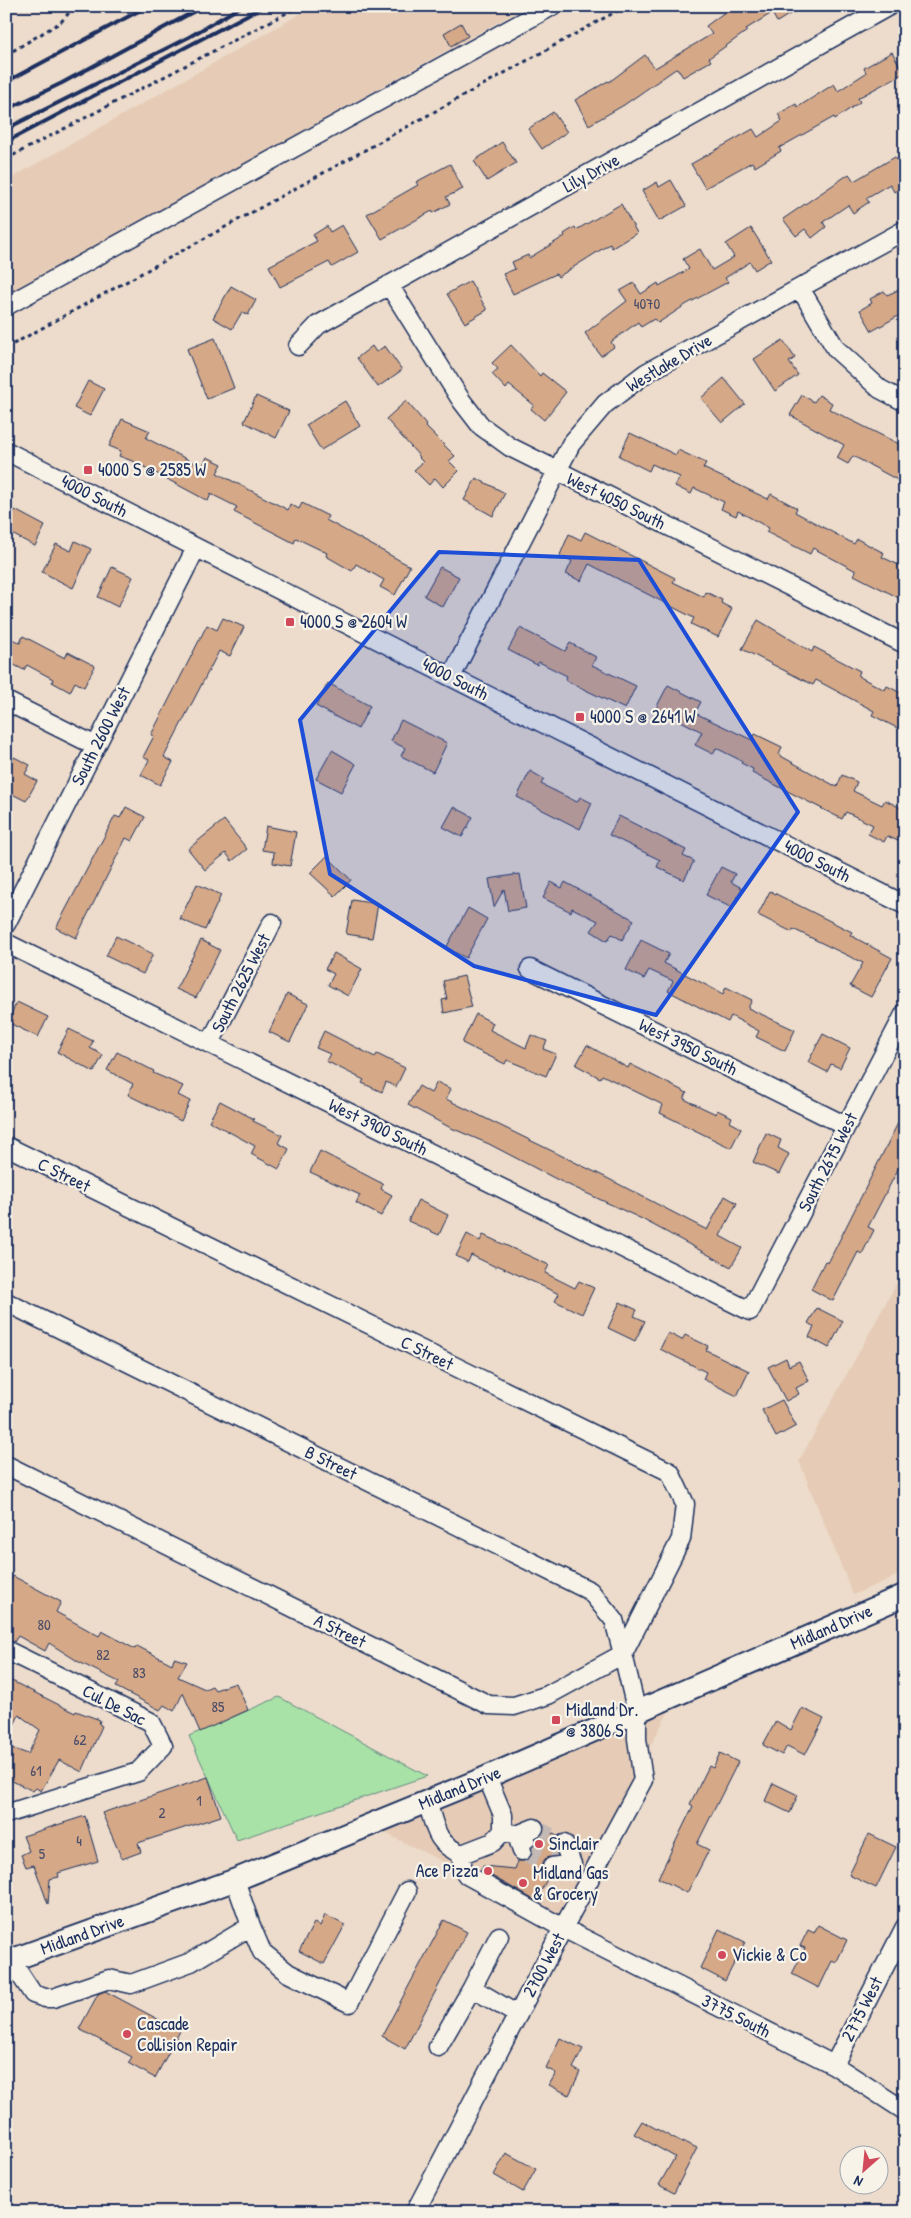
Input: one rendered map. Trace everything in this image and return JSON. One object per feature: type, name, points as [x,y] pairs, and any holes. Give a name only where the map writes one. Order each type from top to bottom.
[{"type":"main road","name":"Midland Drive","points":[[8,1959],[235,1880],[637,1713],[905,1595]]},
{"type":"street","points":[[6,306],[552,6]]},
{"type":"street","name":"Lily Drive","points":[[298,346],[318,325],[889,6]]},
{"type":"street","name":"Westlake Drive","points":[[451,678],[571,444],[605,404],[646,374],[905,230]]},
{"type":"street","name":"West 4050 South","points":[[389,285],[462,400],[481,426],[510,447],[556,472],[905,644]]},
{"type":"street","points":[[800,288],[836,349],[880,389],[905,402]]},
{"type":"street","name":"4000 South","points":[[6,451],[451,678],[905,905]]},
{"type":"street","name":"South 2600 West","points":[[6,924],[196,548]]},
{"type":"street","points":[[6,701],[96,746]]},
{"type":"street","name":"South 2625 West","points":[[210,1043],[272,923]]},
{"type":"street","name":"West 3900 South","points":[[6,943],[750,1311]]},
{"type":"street","name":"West 3950 South","points":[[530,969],[846,1126]]},
{"type":"street","name":"South 2675 West","points":[[750,1311],[905,1013]]},
{"type":"street","name":"C Street","points":[[6,1146],[670,1472],[685,1504],[681,1539],[623,1654]]},
{"type":"street","name":"B Street","points":[[6,1302],[590,1591],[614,1620],[623,1654]]},
{"type":"street","name":"A Street","points":[[6,1464],[489,1705],[514,1706],[548,1695],[623,1654]]},
{"type":"street","name":"Cul De Sac","points":[[6,1650],[151,1722],[163,1746],[138,1772],[6,1814]]},
{"type":"street","points":[[623,1654],[637,1713]]},
{"type":"street","name":"2700 West","points":[[415,2212],[563,1928],[643,1780],[637,1739],[637,1713]]},
{"type":"street","points":[[427,1801],[440,1840],[453,1851],[462,1854],[493,1842],[521,1837],[503,1815],[487,1776]]},
{"type":"street","name":"3775 South","points":[[462,1854],[462,1868],[468,1875],[563,1928],[834,2065],[905,2111]]},
{"type":"street","points":[[561,1858],[589,1880]]},
{"type":"street","points":[[235,1880],[262,1952],[288,1973],[349,2002],[407,1891]]},
{"type":"street","points":[[8,1959],[33,1994],[45,1998],[53,1998],[109,1979],[131,1984],[191,1962],[252,1926]]},
{"type":"street","name":"2775 West","points":[[834,2065],[905,1927]]},
{"type":"street","points":[[438,2047],[499,1936]]},
{"type":"street","points":[[472,1988],[518,2015]]},
{"type":"path","points":[[6,55],[61,22],[75,6]]},
{"type":"path","points":[[6,158],[300,6]]},
{"type":"path","points":[[6,348],[626,6]]},
{"type":"highlighted area","points":[[439,552],[639,560],[798,812],[656,1015],[474,966],[330,874],[300,720]]},
{"type":"shaded area","points":[[314,6],[527,6],[6,296],[6,181]]},
{"type":"shaded area","points":[[905,1268],[905,1572],[853,1595],[799,1461]]},
{"type":"shaded area","points":[[670,1709],[558,1919],[369,1825]]},
{"type":"green space","points":[[279,1697],[427,1776],[237,1840],[189,1736]]},
{"type":"building","points":[[733,6],[803,6],[777,22],[772,13],[746,29],[747,31],[709,58],[711,61],[683,77],[677,68],[624,105],[589,125],[575,100],[609,82],[645,55],[655,68],[712,34],[706,26]]},
{"type":"building","points":[[461,23],[468,36],[451,46],[444,33]]},
{"type":"building","points":[[892,52],[904,73],[858,98],[860,102],[835,119],[834,117],[779,148],[781,151],[755,167],[752,162],[705,188],[691,164],[753,129],[758,137],[782,121],[778,114],[796,104],[798,107],[834,84],[838,91],[866,73],[864,68]]},
{"type":"building","points":[[553,112],[567,132],[542,149],[528,129]]},
{"type":"building","points":[[502,142],[516,163],[487,181],[474,161]]},
{"type":"building","points":[[895,157],[905,173],[905,185],[894,192],[890,184],[866,198],[869,202],[853,213],[848,205],[823,222],[826,227],[812,238],[805,229],[796,236],[783,219],[849,174],[854,181]]},
{"type":"building","points":[[450,164],[463,189],[446,197],[450,204],[433,213],[432,211],[382,239],[367,214],[418,185],[416,182]]},
{"type":"building","points":[[671,180],[686,206],[659,221],[642,191],[657,182],[659,187]]},
{"type":"building","points":[[621,204],[637,233],[612,248],[610,244],[558,277],[556,274],[513,294],[503,274],[515,269],[512,262],[528,255],[529,258],[565,236],[564,234],[575,227],[576,230]]},
{"type":"building","points":[[342,225],[358,252],[332,267],[329,262],[280,287],[269,266],[317,241],[313,235],[327,226],[330,232]]},
{"type":"building","points":[[751,228],[771,260],[755,270],[750,262],[725,278],[728,282],[687,304],[658,323],[654,319],[641,327],[638,322],[611,342],[614,347],[601,356],[585,333],[627,301],[620,291],[634,283],[641,294],[658,283],[659,286],[689,269],[683,259],[700,249],[712,270],[734,257],[726,244]]},
{"type":"building","points":[[470,281],[487,310],[465,323],[447,294]]},
{"type":"building","points":[[231,286],[256,300],[248,315],[242,312],[232,329],[213,318]]},
{"type":"building","points":[[905,287],[905,312],[872,331],[860,310],[872,303],[870,299],[884,291],[887,295]]},
{"type":"building","points":[[215,338],[234,388],[207,399],[187,349]]},
{"type":"building","points":[[783,340],[795,358],[789,362],[798,375],[775,391],[754,359]]},
{"type":"building","points":[[511,345],[540,376],[542,373],[566,392],[544,420],[531,409],[534,405],[509,385],[506,389],[492,374],[498,369],[492,363]]},
{"type":"building","points":[[372,346],[376,352],[385,346],[402,370],[378,387],[357,358]]},
{"type":"building","points":[[724,378],[745,404],[722,423],[701,398]]},
{"type":"building","points":[[88,381],[104,389],[90,416],[74,408]]},
{"type":"building","points":[[802,395],[814,402],[819,395],[832,403],[829,409],[905,447],[905,484],[853,456],[848,464],[837,458],[844,445],[790,415]]},
{"type":"building","points":[[256,396],[289,411],[276,438],[244,422]]},
{"type":"building","points":[[345,401],[360,426],[321,450],[306,425]]},
{"type":"building","points":[[406,401],[426,424],[425,426],[455,456],[449,461],[459,471],[443,487],[435,478],[429,485],[414,470],[423,462],[386,419]]},
{"type":"building","points":[[122,419],[150,431],[146,438],[202,467],[207,457],[222,464],[217,473],[288,510],[290,504],[299,509],[302,503],[328,516],[326,520],[410,566],[395,595],[380,587],[384,580],[356,564],[352,571],[326,556],[327,553],[296,538],[294,543],[234,512],[237,507],[211,494],[208,501],[135,462],[119,456],[121,451],[109,446]]},
{"type":"building","points":[[630,433],[676,455],[678,450],[706,463],[703,468],[768,499],[771,494],[797,508],[795,512],[854,544],[857,539],[884,553],[882,557],[905,568],[905,601],[854,575],[856,571],[813,548],[810,554],[766,532],[769,528],[738,511],[736,516],[721,509],[724,502],[694,488],[691,494],[675,486],[680,477],[652,464],[649,471],[619,456]]},
{"type":"building","points":[[476,478],[505,493],[493,516],[464,500]]},
{"type":"building","points":[[15,510],[45,526],[35,546],[6,531],[6,527]]},
{"type":"building","points":[[585,532],[675,578],[673,582],[704,597],[706,592],[722,600],[721,603],[732,609],[718,637],[691,624],[694,618],[589,564],[581,581],[566,574],[572,561],[560,555],[569,534],[581,540]]},
{"type":"building","points":[[75,541],[91,549],[73,588],[42,572],[56,544],[71,551]]},
{"type":"building","points":[[112,567],[133,577],[118,607],[98,597]]},
{"type":"building","points":[[440,567],[459,577],[443,607],[424,596]]},
{"type":"building","points":[[223,618],[244,627],[230,656],[219,651],[164,757],[173,762],[160,785],[141,775],[149,760],[143,757],[154,736],[151,735],[207,625],[217,630]]},
{"type":"building","points":[[758,620],[812,652],[814,647],[860,671],[858,676],[885,690],[887,686],[905,695],[905,719],[899,729],[872,715],[874,711],[816,680],[813,685],[742,649]]},
{"type":"building","points":[[520,628],[565,651],[570,643],[596,657],[592,665],[636,686],[625,709],[565,680],[567,676],[539,662],[537,665],[508,650]]},
{"type":"building","points":[[6,636],[20,643],[23,636],[65,658],[68,652],[95,666],[84,687],[75,682],[70,692],[52,682],[53,679],[27,665],[24,670],[6,661]]},
{"type":"building","points":[[328,683],[370,706],[358,729],[316,706]]},
{"type":"building","points":[[668,685],[701,702],[695,713],[752,740],[755,734],[782,747],[779,755],[837,787],[842,775],[857,782],[853,791],[882,805],[885,800],[905,810],[905,828],[898,841],[887,836],[884,842],[868,834],[873,825],[846,812],[842,819],[752,773],[753,769],[741,763],[742,761],[716,748],[713,754],[695,745],[702,732],[656,708]]},
{"type":"building","points":[[401,720],[447,743],[433,772],[401,756],[405,748],[391,741]]},
{"type":"building","points":[[332,750],[356,764],[341,792],[316,779]]},
{"type":"building","points":[[14,757],[30,765],[25,774],[37,781],[26,801],[6,791],[6,772]]},
{"type":"building","points":[[530,771],[544,779],[541,784],[577,802],[580,797],[592,803],[580,829],[517,797]]},
{"type":"building","points":[[126,807],[145,817],[132,841],[126,838],[76,938],[56,928],[115,816],[120,818]]},
{"type":"building","points":[[454,807],[473,817],[462,837],[443,827]]},
{"type":"building","points":[[619,816],[686,850],[683,856],[694,861],[684,880],[657,867],[660,860],[609,835]]},
{"type":"building","points":[[224,820],[247,849],[232,861],[226,853],[205,870],[188,849]]},
{"type":"building","points":[[266,826],[296,832],[290,866],[273,863],[274,852],[262,850]]},
{"type":"building","points":[[327,856],[351,880],[335,896],[310,873]]},
{"type":"building","points":[[721,867],[735,874],[731,882],[742,888],[732,908],[706,895]]},
{"type":"building","points":[[520,874],[526,908],[508,911],[504,889],[494,907],[489,879]]},
{"type":"building","points":[[551,882],[562,888],[565,882],[634,920],[622,940],[612,934],[607,941],[591,931],[598,921],[572,908],[571,912],[543,898]]},
{"type":"building","points":[[197,884],[221,895],[205,930],[180,919]]},
{"type":"building","points":[[770,891],[852,932],[850,935],[892,958],[871,997],[850,986],[863,963],[793,929],[792,932],[758,915]]},
{"type":"building","points":[[352,900],[378,904],[372,938],[346,934]]},
{"type":"building","points":[[468,908],[487,919],[466,958],[446,948]]},
{"type":"building","points":[[116,936],[153,954],[143,974],[106,956]]},
{"type":"building","points":[[201,940],[220,950],[196,998],[176,989]]},
{"type":"building","points":[[641,940],[669,954],[664,963],[723,994],[726,987],[752,1000],[748,1008],[795,1030],[785,1051],[756,1037],[759,1031],[731,1016],[728,1022],[668,991],[673,981],[649,970],[644,979],[626,970]]},
{"type":"building","points":[[334,953],[362,969],[348,996],[328,985],[334,974],[325,969]]},
{"type":"building","points":[[464,976],[472,1007],[444,1013],[442,1000],[447,999],[443,981]]},
{"type":"building","points":[[287,994],[308,1004],[290,1042],[269,1032]]},
{"type":"building","points":[[17,1002],[48,1017],[38,1037],[7,1022]]},
{"type":"building","points":[[476,1014],[493,1023],[490,1030],[526,1048],[531,1035],[547,1041],[543,1049],[556,1054],[546,1076],[507,1060],[505,1064],[462,1043]]},
{"type":"building","points":[[69,1029],[93,1041],[90,1048],[103,1055],[94,1072],[57,1052]]},
{"type":"building","points":[[324,1031],[375,1057],[377,1054],[405,1068],[396,1087],[386,1082],[382,1092],[362,1083],[364,1080],[326,1061],[330,1054],[316,1048]]},
{"type":"building","points":[[823,1034],[850,1048],[840,1068],[831,1064],[827,1072],[808,1062]]},
{"type":"building","points":[[587,1045],[628,1068],[630,1064],[687,1093],[684,1099],[716,1114],[717,1110],[732,1117],[730,1122],[741,1128],[731,1148],[660,1113],[663,1105],[602,1075],[600,1078],[576,1065]]},
{"type":"building","points":[[117,1052],[154,1071],[153,1073],[183,1086],[178,1095],[190,1101],[181,1121],[128,1095],[133,1084],[107,1070]]},
{"type":"building","points":[[437,1082],[451,1089],[446,1099],[605,1177],[707,1230],[725,1196],[737,1203],[720,1236],[742,1248],[731,1267],[642,1219],[558,1180],[489,1144],[449,1127],[408,1105],[419,1086],[431,1093]]},
{"type":"building","points":[[220,1101],[254,1119],[253,1121],[282,1135],[278,1143],[289,1149],[279,1169],[251,1154],[255,1146],[209,1121]]},
{"type":"building","points":[[905,1109],[905,1156],[868,1227],[874,1230],[862,1254],[858,1252],[833,1301],[811,1289],[825,1261],[828,1263]]},
{"type":"building","points":[[766,1133],[781,1140],[778,1148],[789,1154],[779,1174],[753,1162]]},
{"type":"building","points":[[320,1151],[383,1184],[381,1189],[392,1195],[381,1216],[356,1203],[360,1195],[310,1172]]},
{"type":"building","points":[[418,1200],[448,1215],[439,1235],[408,1221]]},
{"type":"building","points":[[467,1234],[480,1241],[483,1235],[549,1265],[545,1273],[575,1288],[579,1281],[594,1288],[582,1314],[555,1301],[559,1294],[497,1265],[496,1267],[471,1255],[468,1262],[456,1256]]},
{"type":"building","points":[[620,1302],[637,1310],[634,1316],[645,1321],[635,1341],[608,1328]]},
{"type":"building","points":[[817,1308],[843,1321],[829,1348],[809,1337],[814,1327],[808,1323]]},
{"type":"building","points":[[668,1333],[682,1340],[685,1335],[708,1346],[706,1350],[749,1371],[737,1396],[703,1379],[706,1372],[660,1349]]},
{"type":"building","points":[[786,1358],[789,1366],[799,1361],[809,1381],[796,1388],[799,1394],[786,1401],[768,1367]]},
{"type":"building","points":[[782,1400],[796,1426],[776,1437],[762,1410]]},
{"type":"building","points":[[13,1576],[61,1602],[56,1612],[99,1636],[102,1631],[135,1649],[137,1646],[172,1664],[174,1658],[187,1662],[178,1677],[205,1689],[212,1686],[215,1690],[236,1683],[248,1710],[200,1732],[183,1693],[174,1711],[164,1705],[160,1710],[116,1687],[119,1682],[79,1662],[49,1643],[45,1651],[18,1636],[14,1642],[6,1640],[6,1590]]},
{"type":"building","points":[[6,1678],[75,1713],[76,1711],[100,1720],[99,1724],[102,1726],[82,1772],[59,1760],[41,1791],[36,1788],[33,1791],[6,1778],[6,1746],[28,1754],[40,1730],[19,1715],[6,1741]]},
{"type":"building","points":[[802,1708],[824,1719],[805,1755],[787,1746],[782,1755],[763,1745],[776,1721],[791,1730]]},
{"type":"building","points":[[720,1753],[738,1762],[697,1844],[709,1850],[687,1893],[658,1878],[693,1806],[690,1804],[709,1766],[713,1768]]},
{"type":"building","points":[[208,1777],[221,1816],[138,1843],[141,1852],[122,1859],[102,1813]]},
{"type":"building","points":[[773,1783],[798,1795],[790,1813],[765,1801]]},
{"type":"building","points":[[85,1816],[98,1861],[58,1873],[59,1877],[50,1879],[48,1904],[34,1865],[26,1867],[21,1855],[29,1851],[23,1836]]},
{"type":"building","points":[[544,1829],[557,1836],[553,1843],[557,1855],[546,1858],[542,1863],[542,1869],[548,1877],[536,1901],[481,1870],[483,1866],[515,1869],[518,1861],[525,1861],[530,1858],[537,1838],[542,1835]]},
{"type":"building","points":[[869,1834],[896,1847],[876,1888],[849,1875]]},
{"type":"building","points":[[325,1915],[345,1925],[324,1964],[299,1951],[314,1923],[320,1926]]},
{"type":"building","points":[[444,1920],[467,1932],[405,2049],[382,2036]]},
{"type":"building","points":[[818,1925],[847,1940],[836,1963],[832,1961],[819,1988],[792,1974],[805,1948],[800,1946],[808,1930],[814,1933]]},
{"type":"building","name":"Vickie & Co","points":[[719,1929],[745,1942],[725,1981],[700,1968]]},
{"type":"building","points":[[105,1991],[180,2031],[155,2078],[128,2063],[132,2057],[79,2029],[98,1994]]},
{"type":"building","points":[[560,2038],[583,2049],[573,2068],[580,2072],[569,2095],[549,2085],[556,2073],[546,2068]]},
{"type":"building","points":[[642,2121],[682,2143],[683,2141],[697,2148],[674,2193],[659,2185],[675,2157],[634,2134]]},
{"type":"building","points":[[506,2153],[536,2169],[523,2192],[494,2175]]},
{"type":"tunnel","points":[[534,1828],[564,1844]]},
{"type":"tunnel","points":[[528,1840],[558,1856]]},
{"type":"tunnel","points":[[522,1851],[552,1867]]},
{"type":"railway","points":[[6,82],[148,6]]},
{"type":"railway","points":[[6,110],[62,83],[204,6]]},
{"type":"railway","points":[[6,129],[189,37],[242,6]]},
{"type":"railway","points":[[6,142],[264,6]]},
{"type":"place","name":"4000 S @ 2585 W","points":[[88,470]]},
{"type":"place","name":"4000 S @ 2604 W","points":[[290,622]]},
{"type":"place","name":"4000 S @ 2641 W","points":[[580,717]]},
{"type":"place","name":"Midland Dr. @ 3806 S","points":[[556,1720]]},
{"type":"place","name":"Sinclair","points":[[539,1844]]},
{"type":"place","name":"Ace Pizza","points":[[488,1871]]},
{"type":"place","name":"Midland Gas & Grocery","points":[[523,1883]]},
{"type":"place","name":"Vickie & Co","points":[[722,1955]]},
{"type":"place","name":"Cascade Collision Repair","points":[[127,2034]]}]
